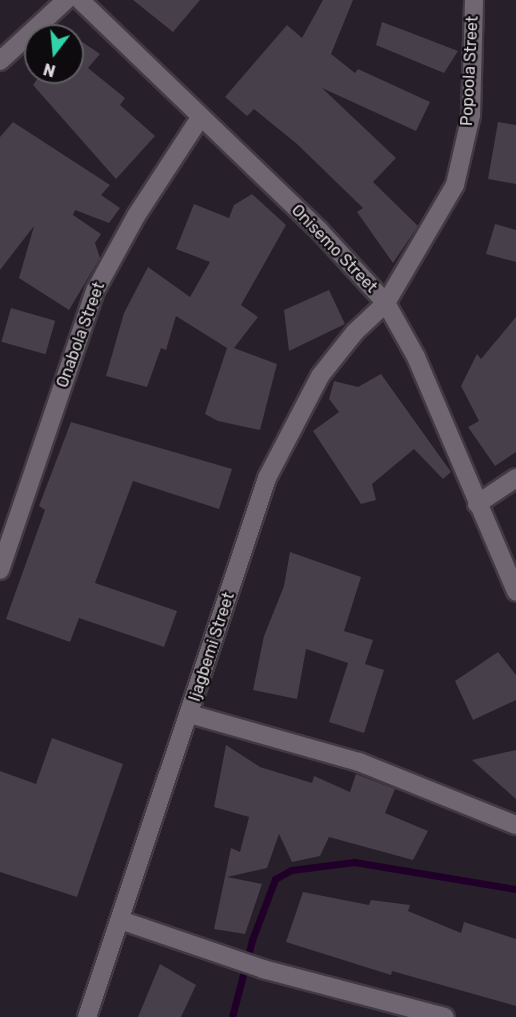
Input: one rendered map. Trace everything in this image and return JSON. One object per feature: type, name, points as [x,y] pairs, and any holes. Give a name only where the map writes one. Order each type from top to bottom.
[{"type":"street","points":[[0,61],[66,0]]},
{"type":"street","name":"Onisemo Street","points":[[80,0],[200,118],[319,230],[386,303],[416,357],[516,592]]},
{"type":"street","name":"Popoola Street","points":[[386,303],[454,185],[471,115],[474,0]]},
{"type":"street","name":"Onabola Street","points":[[0,570],[95,291],[136,216],[200,118]]},
{"type":"street","name":"Ijagbemi Street","points":[[87,1017],[267,478],[320,376],[355,332],[386,303]]},
{"type":"street","points":[[477,504],[516,478]]},
{"type":"street","points":[[190,714],[359,762],[516,825]]},
{"type":"street","points":[[120,920],[263,969],[445,1017]]},
{"type":"building","points":[[133,0],[200,0],[173,32]]},
{"type":"building","points":[[323,0],[353,0],[331,54],[355,73],[358,69],[430,102],[416,131],[322,88],[396,158],[373,182],[418,226],[393,263],[357,212],[363,208],[297,144],[254,109],[247,116],[225,97],[287,25],[302,38]]},
{"type":"building","points":[[382,22],[458,51],[444,73],[376,45]]},
{"type":"building","points":[[84,43],[100,54],[88,68],[125,98],[120,105],[155,136],[116,179],[33,85],[84,84]]},
{"type":"building","points":[[13,122],[110,185],[101,195],[120,208],[109,223],[75,210],[73,215],[101,234],[95,243],[100,258],[69,310],[19,278],[34,226],[0,270],[0,137]]},
{"type":"building","points":[[498,122],[516,125],[516,184],[488,179]]},
{"type":"building","points":[[252,194],[286,225],[241,305],[258,317],[234,348],[277,364],[260,430],[218,421],[205,414],[227,348],[176,316],[166,350],[161,348],[147,387],[106,376],[124,313],[148,267],[190,297],[210,262],[176,249],[194,204],[229,218],[234,205]]},
{"type":"building","points":[[495,224],[516,230],[516,262],[486,254]]},
{"type":"building","points":[[329,290],[345,324],[289,351],[284,310]]},
{"type":"building","points":[[11,308],[55,321],[46,354],[1,342]]},
{"type":"building","points":[[516,317],[516,452],[495,466],[468,427],[479,421],[461,386],[477,354],[481,359]]},
{"type":"building","points":[[381,374],[451,472],[443,479],[414,449],[372,484],[376,500],[361,504],[313,431],[339,412],[329,399],[334,381],[358,387]]},
{"type":"building","points":[[71,422],[232,469],[219,509],[133,481],[95,583],[177,611],[164,647],[79,618],[70,642],[6,619],[45,510],[39,506]]},
{"type":"building","points":[[290,552],[361,577],[344,631],[373,640],[365,664],[384,670],[364,733],[329,722],[348,663],[306,649],[297,699],[253,690],[264,636],[284,586]]},
{"type":"building","points":[[498,652],[516,675],[516,700],[473,720],[455,681]]},
{"type":"building","points":[[52,738],[123,764],[77,897],[0,872],[0,771],[36,784]]},
{"type":"building","points":[[226,745],[260,767],[312,783],[314,776],[350,792],[356,774],[395,789],[385,813],[428,831],[413,860],[329,837],[320,856],[292,862],[279,834],[267,868],[227,877],[262,884],[245,934],[214,929],[231,848],[240,852],[249,817],[214,807]]},
{"type":"building","points":[[516,750],[516,799],[472,760]]},
{"type":"building","points":[[303,892],[369,905],[371,900],[410,905],[408,911],[461,933],[464,922],[516,939],[516,1006],[392,971],[391,975],[286,942]]},
{"type":"building","points":[[160,964],[196,985],[181,1017],[138,1017]]},
{"type":"waterway","points":[[232,1017],[252,940],[275,879],[291,870],[354,862],[516,889]]}]
